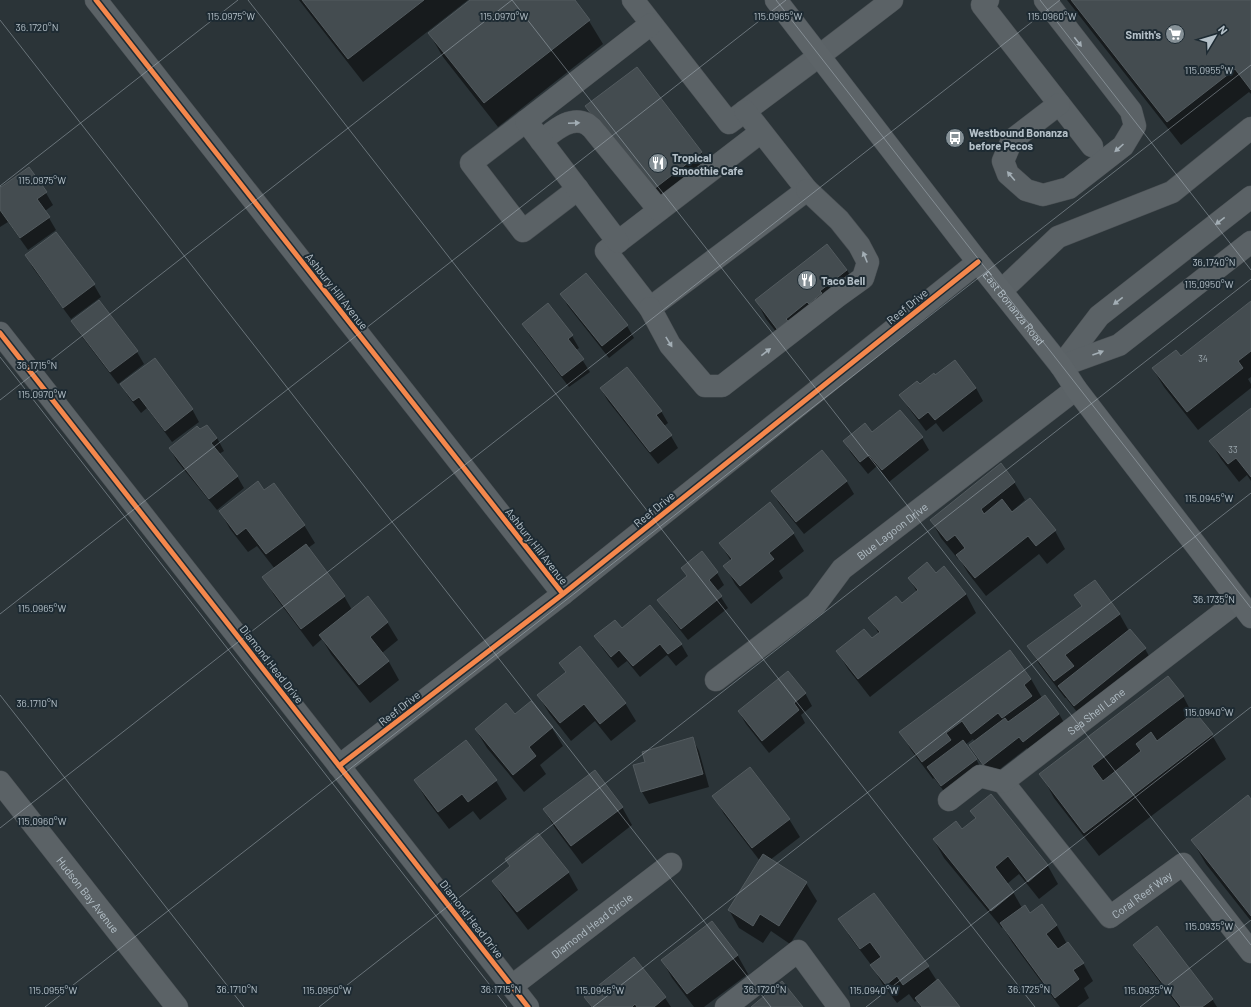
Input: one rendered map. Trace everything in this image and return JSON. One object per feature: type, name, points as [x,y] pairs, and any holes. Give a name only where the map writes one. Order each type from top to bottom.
[{"type":"main road","name":"East Bonanza Road","points":[[776,0],[978,262],[1061,366],[1076,389],[1248,612]]},
{"type":"street","name":"Ashbury Hill Avenue","points":[[96,0],[563,594]]},
{"type":"street","points":[[633,0],[728,123],[892,0]]},
{"type":"street","points":[[988,0],[982,5],[1092,146]]},
{"type":"street","points":[[1045,0],[1131,112],[1135,126],[1124,146],[1069,188],[1043,195],[1026,190],[1008,174],[1003,161],[1012,140],[1059,104]]},
{"type":"street","points":[[578,189],[523,231],[471,163],[651,24]]},
{"type":"street","points":[[745,111],[807,190],[839,220],[859,245],[868,262],[863,278],[722,386],[705,386],[670,345],[650,308],[606,251],[761,132]]},
{"type":"street","points":[[526,121],[618,242]]},
{"type":"street","points":[[541,141],[563,124],[574,121],[587,124],[659,210]]},
{"type":"street","points":[[1001,291],[1058,238],[1172,192],[1251,128]]},
{"type":"street","points":[[650,308],[807,190]]},
{"type":"street","points":[[1061,366],[1099,316],[1251,197]]},
{"type":"street","points":[[1061,366],[1119,345],[1251,242]]},
{"type":"street","name":"Reef Drive","points":[[339,766],[563,594],[978,262]]},
{"type":"street","name":"Diamond Head Drive","points":[[0,333],[528,1007]]},
{"type":"street","name":"Blue Lagoon Drive","points":[[716,680],[816,604],[842,569],[1076,389]]},
{"type":"street","name":"Sea Shell Lane","points":[[1003,782],[1248,612]]},
{"type":"street","points":[[949,800],[980,776],[1003,782]]},
{"type":"street","name":"Hudson Bay Avenue","points":[[0,782],[177,1007]]},
{"type":"street","name":"Coral Reef Way","points":[[1003,782],[1110,917],[1183,864],[1251,952]]},
{"type":"street","name":"Diamond Head Circle","points":[[512,986],[671,864]]},
{"type":"street","points":[[726,1007],[798,951],[839,1007]]},
{"type":"building","points":[[302,0],[424,0],[348,59]]},
{"type":"building","points":[[470,0],[575,0],[590,20],[484,103],[428,33]]},
{"type":"building","name":"Smith's","points":[[1071,0],[1251,0],[1251,90],[1235,69],[1167,122]]},
{"type":"building","points":[[637,67],[702,152],[650,192],[585,106]]},
{"type":"building","points":[[29,167],[47,192],[37,199],[50,217],[20,238],[0,210],[0,186],[1,187]]},
{"type":"building","points":[[56,232],[95,284],[63,308],[25,255]]},
{"type":"building","name":"Taco Bell","points":[[827,244],[847,270],[820,291],[822,293],[809,304],[807,302],[786,319],[788,321],[777,329],[755,300]]},
{"type":"building","points":[[586,273],[628,325],[602,346],[560,294]]},
{"type":"building","points":[[99,300],[138,351],[110,372],[71,321]]},
{"type":"building","points":[[1251,301],[1251,351],[1238,361],[1243,368],[1187,412],[1152,368],[1176,350],[1181,356]]},
{"type":"building","points":[[548,303],[573,335],[568,339],[584,359],[562,376],[522,324]]},
{"type":"building","points":[[155,358],[193,409],[165,431],[139,397],[133,401],[120,384]]},
{"type":"building","points":[[955,360],[976,388],[935,420],[928,412],[919,419],[899,395],[917,381],[920,384]]},
{"type":"building","points":[[627,367],[662,411],[656,415],[672,435],[650,452],[600,388]]},
{"type":"building","points":[[1251,408],[1251,477],[1236,458],[1228,464],[1209,441]]},
{"type":"building","points":[[900,410],[923,437],[882,470],[869,455],[860,462],[843,441],[865,423],[872,432]]},
{"type":"building","points":[[207,425],[217,438],[211,443],[238,476],[209,499],[169,448],[197,426],[200,429]]},
{"type":"building","points":[[822,450],[847,481],[796,522],[771,491]]},
{"type":"building","points":[[1001,463],[1015,482],[981,509],[984,514],[1002,499],[1012,512],[1030,498],[1056,530],[1036,546],[1028,536],[975,578],[956,555],[965,548],[955,535],[947,541],[930,520]]},
{"type":"building","points":[[258,481],[264,490],[274,483],[305,525],[266,554],[246,528],[237,535],[219,511]]},
{"type":"building","points":[[770,502],[794,533],[769,553],[774,559],[740,586],[723,566],[732,559],[719,543]]},
{"type":"building","points":[[306,544],[345,596],[301,629],[262,577]]},
{"type":"building","points":[[702,551],[718,572],[709,580],[722,596],[681,629],[657,600],[687,576],[681,568]]},
{"type":"building","points":[[927,562],[936,573],[944,566],[966,594],[858,679],[836,651],[864,629],[872,638],[880,632],[868,618],[896,596],[902,603],[918,590],[908,578]]},
{"type":"building","points":[[1095,580],[1120,614],[1065,655],[1074,666],[1054,681],[1027,646],[1082,606],[1074,595]]},
{"type":"building","points":[[368,596],[388,622],[370,637],[389,661],[359,685],[319,635]]},
{"type":"building","points":[[650,605],[682,644],[668,654],[660,644],[633,666],[619,650],[611,657],[594,636],[615,620],[622,628]]},
{"type":"building","points":[[1130,629],[1146,648],[1074,706],[1058,686]]},
{"type":"building","points":[[580,646],[626,703],[600,724],[584,704],[560,723],[537,695],[566,672],[559,663]]},
{"type":"building","points":[[1010,650],[1031,679],[1024,685],[1032,696],[1002,718],[998,713],[971,734],[962,721],[946,733],[951,740],[922,762],[899,732]]},
{"type":"building","points":[[788,671],[806,693],[794,703],[799,710],[762,741],[738,711]]},
{"type":"building","points":[[1168,676],[1184,696],[1092,766],[1103,781],[1141,751],[1136,744],[1151,732],[1157,741],[1195,712],[1213,734],[1084,833],[1039,774]]},
{"type":"building","points":[[1045,695],[1059,714],[1023,742],[1019,737],[983,765],[969,745],[1005,718],[1008,722]]},
{"type":"building","points":[[531,701],[553,727],[529,747],[536,756],[513,775],[475,729],[506,703],[515,714]]},
{"type":"building","points":[[693,737],[703,774],[641,792],[633,765],[645,762],[642,752]]},
{"type":"building","points":[[466,740],[497,780],[468,802],[462,794],[438,812],[414,780]]},
{"type":"building","points":[[963,740],[977,759],[941,786],[927,767]]},
{"type":"building","points":[[750,767],[790,819],[752,848],[712,796]]},
{"type":"building","points":[[595,770],[623,807],[571,846],[543,809]]},
{"type":"building","points":[[991,794],[1048,865],[1028,882],[1008,856],[995,867],[1014,892],[991,911],[933,839],[956,821],[962,829],[976,818],[970,811]]},
{"type":"building","points":[[1248,795],[1251,799],[1251,916],[1191,840]]},
{"type":"building","points":[[538,833],[569,872],[517,912],[492,881],[510,866],[505,859]]},
{"type":"building","points":[[763,854],[807,882],[779,926],[760,914],[753,926],[728,910]]},
{"type":"building","points":[[874,893],[929,966],[903,985],[897,976],[886,985],[870,965],[881,957],[870,942],[860,949],[838,919]]},
{"type":"building","points":[[1042,904],[1057,925],[1046,934],[1058,949],[1068,942],[1084,963],[1073,970],[1079,979],[1055,998],[1000,923],[1025,905],[1030,913]]},
{"type":"building","points":[[712,921],[738,955],[687,994],[661,960]]},
{"type":"building","points":[[1157,926],[1213,999],[1202,1007],[1181,1007],[1133,945]]},
{"type":"building","points":[[634,957],[666,997],[654,1007],[637,1007],[635,1004],[632,1007],[592,1007],[584,997]]},
{"type":"building","points":[[938,979],[960,1007],[922,1007],[915,998]]},
{"type":"building","points":[[782,981],[803,1007],[751,1007]]},
{"type":"cycle path","points":[[96,0],[563,594]]},
{"type":"cycle path","points":[[339,766],[563,594],[978,262]]},
{"type":"cycle path","points":[[0,333],[528,1007]]},
{"type":"place","name":"Smith's","points":[[1175,34]]},
{"type":"place","name":"Westbound Bonanza before Pecos","points":[[955,138]]},
{"type":"place","name":"Tropical Smoothie Cafe","points":[[658,163]]},
{"type":"place","name":"Taco Bell","points":[[807,280]]}]
